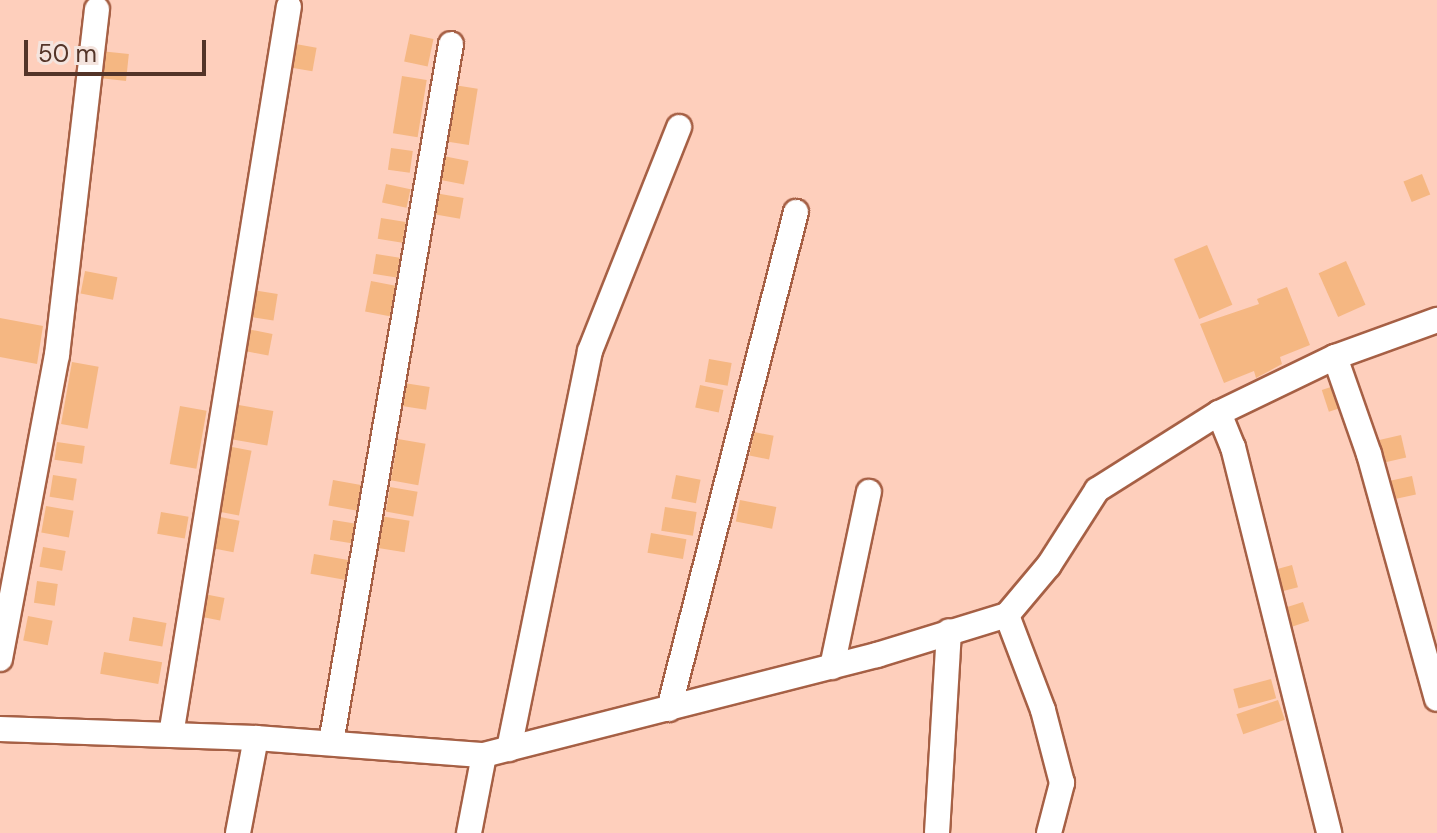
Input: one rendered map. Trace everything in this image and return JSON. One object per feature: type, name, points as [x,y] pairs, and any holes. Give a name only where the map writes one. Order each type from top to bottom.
[{"type":"street","points":[[171,735],[289,6]]},
{"type":"street","points":[[0,659],[57,355],[97,9]]},
{"type":"street","points":[[331,743],[451,44]]},
{"type":"street","points":[[509,749],[590,351],[679,127]]},
{"type":"street","points":[[669,709],[796,212]]},
{"type":"street","points":[[0,729],[256,738],[484,755],[832,667],[1007,615],[1049,565],[1097,490],[1219,413],[1335,357],[1437,320]]},
{"type":"street","points":[[1335,357],[1369,454],[1437,699]]},
{"type":"street","points":[[1219,413],[1241,477],[1329,833]]},
{"type":"street","points":[[832,667],[869,492]]},
{"type":"street","points":[[1007,615],[1043,710],[1062,783],[1049,833]]},
{"type":"street","points":[[937,833],[949,631]]},
{"type":"street","points":[[238,833],[256,738]]},
{"type":"street","points":[[469,833],[484,755]]},
{"type":"building","points":[[410,34],[433,39],[428,66],[404,61]]},
{"type":"building","points":[[290,43],[317,48],[312,71],[286,67]]},
{"type":"building","points":[[100,51],[129,54],[126,81],[97,78]]},
{"type":"building","points":[[402,76],[427,80],[418,137],[393,133]]},
{"type":"building","points":[[454,85],[478,89],[469,145],[445,141]]},
{"type":"building","points":[[391,148],[413,151],[410,173],[388,170]]},
{"type":"building","points":[[443,156],[469,161],[464,185],[438,180]]},
{"type":"building","points":[[1422,174],[1430,194],[1412,202],[1403,181]]},
{"type":"building","points":[[386,184],[410,189],[407,208],[382,203]]},
{"type":"building","points":[[435,193],[464,198],[460,219],[431,214]]},
{"type":"building","points":[[381,218],[406,222],[402,243],[378,239]]},
{"type":"building","points":[[1207,245],[1232,305],[1199,319],[1174,259]]},
{"type":"building","points":[[376,254],[400,258],[397,278],[373,274]]},
{"type":"building","points":[[1346,261],[1366,305],[1338,317],[1319,273]]},
{"type":"building","points":[[85,271],[117,277],[113,300],[81,294]]},
{"type":"building","points":[[371,281],[396,286],[390,316],[365,311]]},
{"type":"building","points":[[1287,287],[1310,345],[1280,357],[1282,364],[1256,378],[1254,371],[1224,383],[1200,324],[1259,304],[1257,299]]},
{"type":"building","points":[[253,290],[278,294],[273,321],[249,317]]},
{"type":"building","points":[[0,318],[43,326],[37,364],[0,357]]},
{"type":"building","points":[[247,329],[273,334],[268,356],[243,351]]},
{"type":"building","points":[[709,359],[732,363],[728,386],[705,382]]},
{"type":"building","points":[[72,362],[99,367],[88,429],[61,424]]},
{"type":"building","points":[[404,383],[430,387],[426,410],[400,406]]},
{"type":"building","points":[[700,385],[723,390],[719,412],[695,407]]},
{"type":"building","points":[[1337,385],[1344,407],[1329,412],[1322,390]]},
{"type":"building","points":[[233,404],[273,411],[267,446],[227,438]]},
{"type":"building","points":[[180,406],[207,411],[196,469],[170,464]]},
{"type":"building","points":[[754,432],[774,436],[769,459],[749,456]]},
{"type":"building","points":[[1401,435],[1406,457],[1378,464],[1373,442]]},
{"type":"building","points":[[398,439],[426,444],[418,485],[391,480]]},
{"type":"building","points":[[57,442],[85,446],[82,464],[54,460]]},
{"type":"building","points":[[227,446],[252,451],[239,516],[214,511]]},
{"type":"building","points":[[53,475],[77,479],[73,500],[50,497]]},
{"type":"building","points":[[676,475],[701,480],[696,503],[671,499]]},
{"type":"building","points":[[1412,476],[1416,495],[1391,500],[1387,481]]},
{"type":"building","points":[[333,480],[366,486],[362,512],[328,506]]},
{"type":"building","points":[[390,487],[418,492],[413,516],[386,512]]},
{"type":"building","points":[[740,500],[776,507],[772,529],[736,522]]},
{"type":"building","points":[[46,506],[74,511],[69,537],[41,533]]},
{"type":"building","points":[[665,507],[697,512],[693,536],[661,531]]},
{"type":"building","points":[[161,512],[189,517],[185,539],[157,534]]},
{"type":"building","points":[[215,516],[240,521],[233,552],[209,547]]},
{"type":"building","points":[[380,516],[410,521],[405,552],[375,548]]},
{"type":"building","points":[[333,520],[358,524],[355,544],[330,540]]},
{"type":"building","points":[[651,533],[686,539],[683,559],[648,553]]},
{"type":"building","points":[[43,547],[66,551],[62,571],[40,567]]},
{"type":"building","points":[[314,554],[349,560],[346,580],[311,574]]},
{"type":"building","points":[[1292,565],[1298,587],[1282,592],[1276,569]]},
{"type":"building","points":[[37,581],[58,584],[55,606],[34,603]]},
{"type":"building","points":[[199,593],[225,598],[220,621],[195,616]]},
{"type":"building","points":[[1303,602],[1309,621],[1287,628],[1281,609]]},
{"type":"building","points":[[28,616],[53,621],[48,645],[23,641]]},
{"type":"building","points":[[133,617],[166,623],[162,647],[129,641]]},
{"type":"building","points":[[104,652],[162,662],[158,684],[100,674]]},
{"type":"building","points":[[1271,679],[1276,698],[1239,708],[1233,689]]},
{"type":"building","points":[[1278,700],[1285,720],[1243,734],[1236,714]]}]
